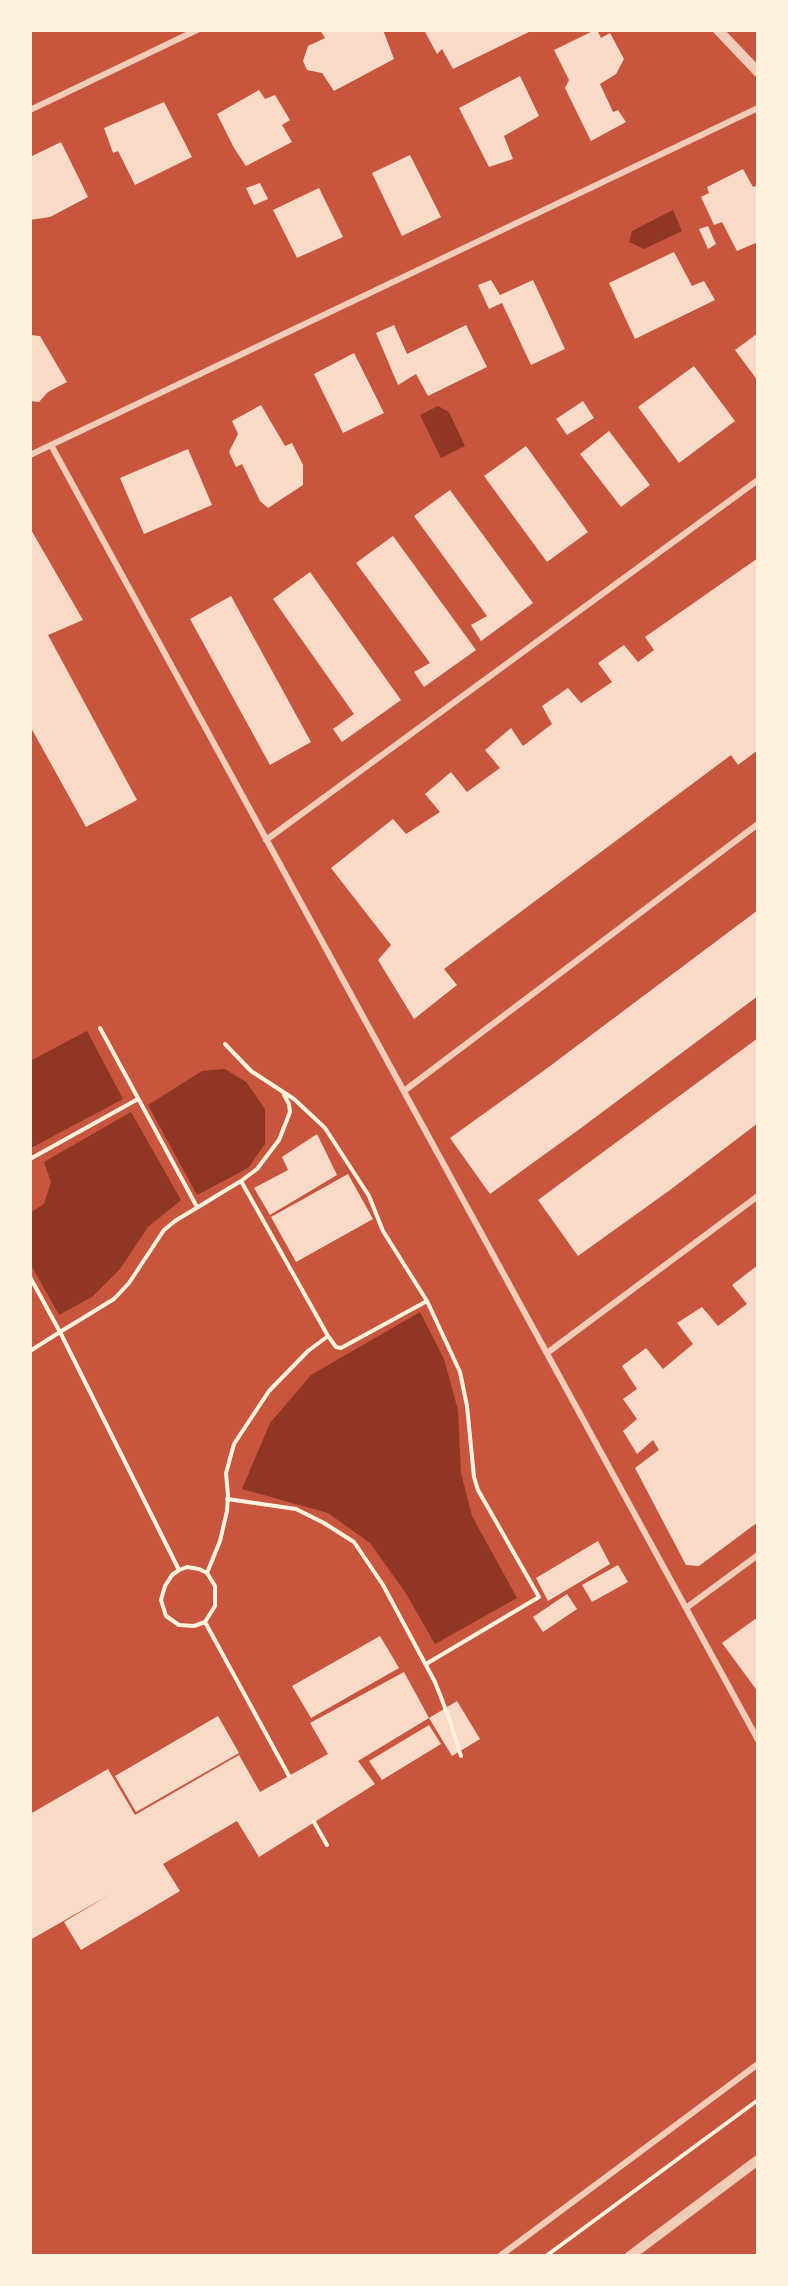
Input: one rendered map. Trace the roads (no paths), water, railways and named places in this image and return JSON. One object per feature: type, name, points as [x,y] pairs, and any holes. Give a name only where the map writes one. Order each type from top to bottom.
[{"type":"street","points":[[30,110],[197,30]]},
{"type":"street","points":[[718,30],[758,72]]},
{"type":"street","points":[[30,455],[758,108]]},
{"type":"street","points":[[51,445],[758,1740]]},
{"type":"street","points":[[266,840],[758,480]]},
{"type":"street","points":[[404,1091],[758,824]]},
{"type":"street","points":[[547,1353],[758,1196]]},
{"type":"street","points":[[686,1608],[758,1555]]},
{"type":"street","points":[[500,2256],[758,2064]]},
{"type":"street","points":[[630,2256],[758,2160]]}]
